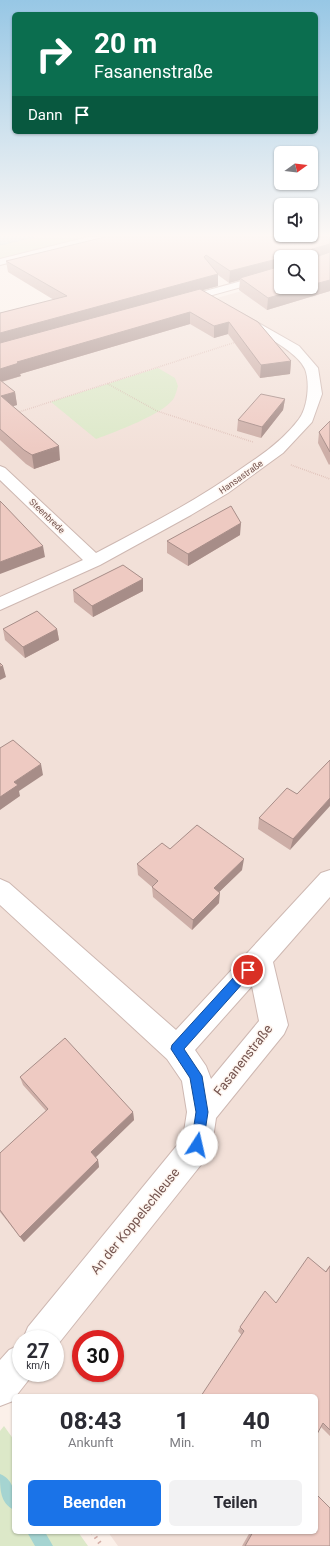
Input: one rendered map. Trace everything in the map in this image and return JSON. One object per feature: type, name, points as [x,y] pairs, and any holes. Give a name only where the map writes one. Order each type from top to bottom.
[{"type":"street","name":"Hansastraße","points":[[0,604],[94,561],[204,501],[273,454],[307,419],[315,394],[311,368],[295,349],[267,331],[227,309]]},
{"type":"street","name":"Steenbrede","points":[[0,472],[94,561]]},
{"type":"street","points":[[176,1049],[330,880]]},
{"type":"street","name":"An der Koppelschleuse","points":[[0,890],[176,1049],[196,1076],[202,1112],[197,1145],[47,1330]]},
{"type":"street","name":"Fasanenstraße","points":[[202,1112],[274,1025],[258,958]]},
{"type":"street","points":[[0,1388],[12,1373]]},
{"type":"path","points":[[14,414],[267,331]]},
{"type":"path","points":[[107,384],[147,407],[273,454],[330,478]]},
{"type":"path","points":[[93,1534],[102,1546]]},
{"type":"shaded area","points":[[177,309],[330,309],[330,1546],[118,1546],[109,1534],[318,1534],[318,1394],[12,1394],[12,1401],[0,1386],[0,359]]},
{"type":"green space","points":[[158,368],[175,378],[178,386],[174,398],[169,404],[150,416],[96,439],[51,402]]},
{"type":"green space","points":[[4,1426],[12,1437],[12,1534],[79,1534],[88,1546],[0,1546],[0,1431]]},
{"type":"building","points":[[15,309],[88,309],[0,333],[0,313]]},
{"type":"building","points":[[125,309],[235,309],[258,322],[291,361],[261,365],[229,322],[214,326],[190,312],[17,362],[19,363],[0,369],[0,343]]},
{"type":"building","points":[[0,380],[15,392],[1,396],[59,446],[32,455],[0,429]]},
{"type":"building","points":[[261,394],[285,399],[262,427],[238,420]]},
{"type":"building","points":[[330,421],[330,452],[319,432]]},
{"type":"building","points":[[0,501],[4,505],[43,546],[0,562]]},
{"type":"building","points":[[231,506],[241,523],[188,554],[167,541]]},
{"type":"building","points":[[123,565],[143,579],[92,606],[73,590]]},
{"type":"building","points":[[37,611],[57,629],[23,647],[3,629]]},
{"type":"building","points":[[13,740],[41,764],[14,782],[18,785],[0,797],[0,748]]},
{"type":"building","points":[[330,760],[330,798],[293,839],[259,818],[287,788],[297,794]]},
{"type":"building","points":[[197,825],[244,859],[214,888],[220,893],[193,920],[152,887],[158,881],[137,864],[162,843],[170,849]]},
{"type":"building","points":[[65,1038],[133,1112],[91,1152],[98,1160],[20,1237],[0,1210],[0,1153],[48,1109],[20,1077]]},
{"type":"building","points":[[308,1257],[326,1272],[330,1266],[330,1430],[323,1423],[318,1432],[318,1394],[202,1394],[244,1331],[240,1327],[265,1291],[276,1303]]},
{"type":"building","points":[[318,1496],[330,1508],[330,1546],[245,1546],[252,1534],[318,1534]]},
{"type":"waterway","points":[[0,1482],[12,1499]]},
{"type":"waterway","points":[[36,1534],[45,1546]]},
{"type":"route","points":[[197,1145],[202,1112],[196,1076],[176,1049],[248,970]]}]
